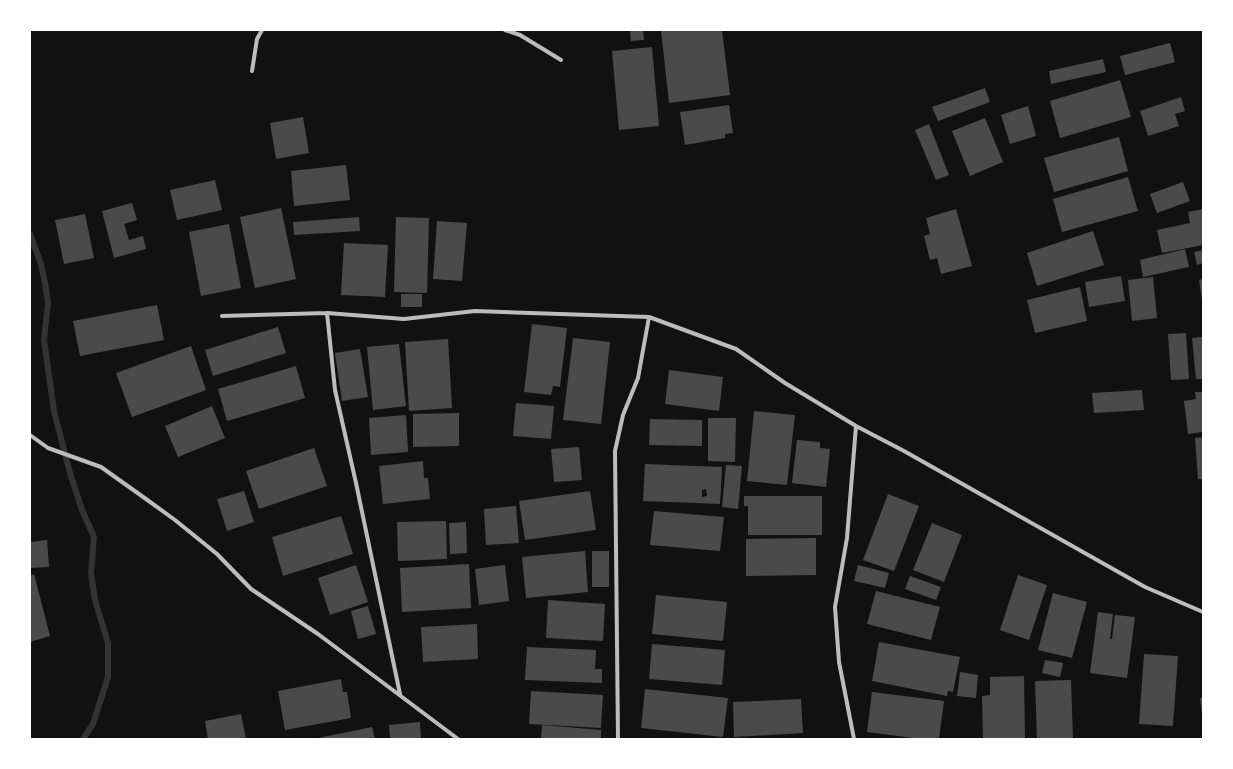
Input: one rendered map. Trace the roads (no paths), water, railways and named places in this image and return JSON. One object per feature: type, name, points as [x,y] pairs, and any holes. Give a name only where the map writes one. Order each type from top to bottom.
[{"type":"street","points":[[252,71],[257,39],[262,30]]},
{"type":"street","points":[[505,30],[520,35],[561,60]]},
{"type":"street","points":[[222,316],[327,313],[404,319],[475,311],[649,317],[736,350],[785,383],[856,426],[904,450],[1145,587],[1203,612]]},
{"type":"street","points":[[327,313],[335,390],[400,694]]},
{"type":"street","points":[[618,739],[615,451],[623,415],[638,378],[649,317]]},
{"type":"street","points":[[854,739],[839,662],[835,607],[847,538],[856,426]]},
{"type":"street","points":[[30,435],[48,448],[101,467],[107,471],[175,520],[205,544],[217,554],[251,589],[318,634],[458,739]]},
{"type":"waterway","points":[[30,234],[41,264],[48,303],[44,340],[54,411],[70,473],[82,510],[94,537],[91,573],[95,600],[108,643],[108,677],[93,724],[83,739]]}]
